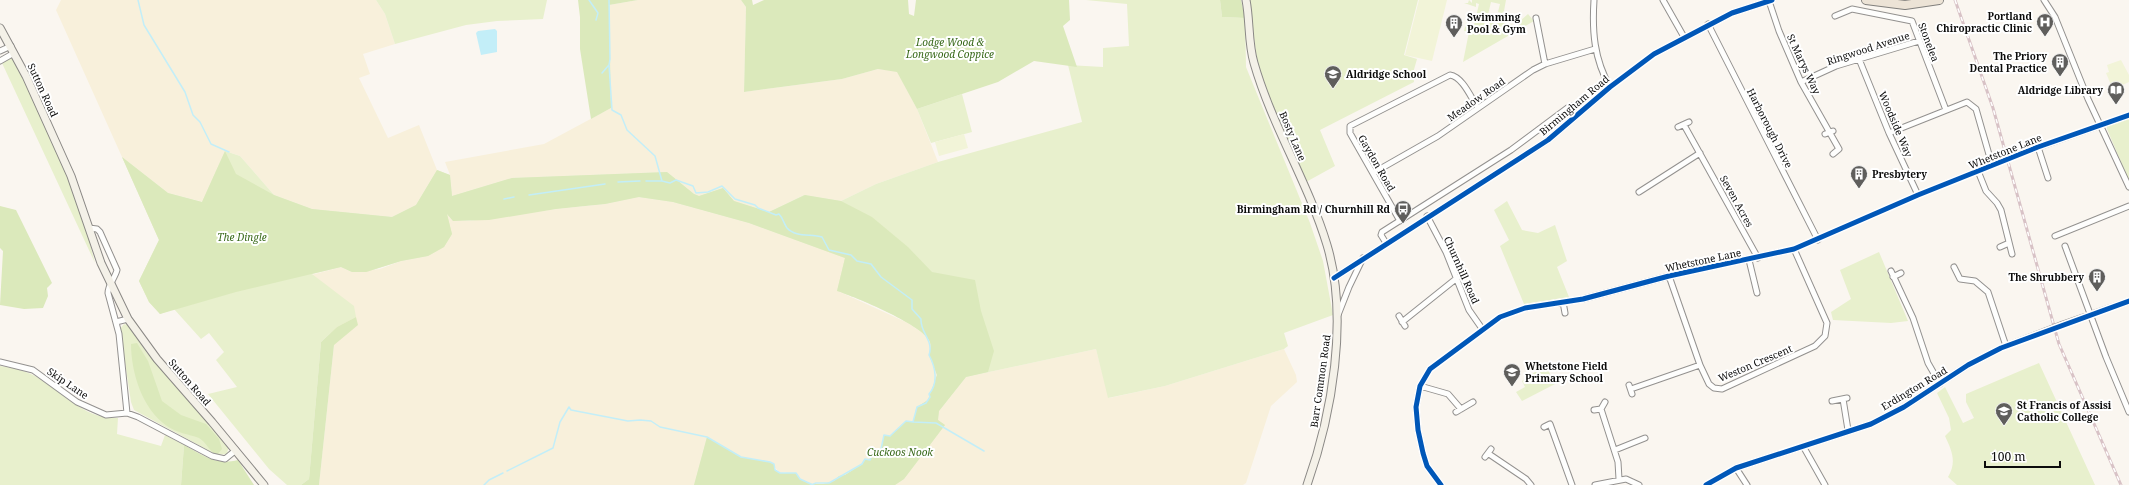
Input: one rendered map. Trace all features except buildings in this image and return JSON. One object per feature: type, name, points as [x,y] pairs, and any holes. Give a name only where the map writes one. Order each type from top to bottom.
[{"type":"main road","name":"Bosty Lane","points":[[1246,0],[1255,67],[1281,135],[1319,222],[1327,246],[1334,278]]},
{"type":"main road","points":[[1866,0],[1905,3],[1939,0]]},
{"type":"main road","name":"Sutton Road","points":[[0,28],[14,53],[71,176],[101,263],[128,319],[157,359],[236,450],[264,485]]},
{"type":"main road","name":"Barr Common Road","points":[[1307,485],[1325,427],[1335,354],[1337,316],[1334,278]]},
{"type":"street","points":[[1594,0],[1595,49],[1603,74],[1610,87]]},
{"type":"street","points":[[1663,0],[1684,37]]},
{"type":"street","name":"Birmingham Road","points":[[1334,278],[1427,216],[1548,140],[1610,87],[1648,58],[1708,24],[1732,13],[1770,0]]},
{"type":"street","name":"St Marys Way","points":[[1770,0],[1779,31],[1801,82],[1840,150],[1833,154]]},
{"type":"street","points":[[2044,0],[2055,17],[2100,124],[2129,187]]},
{"type":"street","name":"Stonelea","points":[[1835,16],[1843,8],[1863,10],[1909,20],[1914,25],[1946,110]]},
{"type":"street","points":[[1536,18],[1545,64]]},
{"type":"street","name":"Harborough Drive","points":[[1708,24],[1818,240]]},
{"type":"street","name":"Ringwood Avenue","points":[[1801,82],[1836,66],[1919,41]]},
{"type":"street","points":[[0,51],[10,46]]},
{"type":"street","name":"Meadow Road","points":[[1373,173],[1426,144],[1545,64],[1595,49]]},
{"type":"street","points":[[0,61],[14,53]]},
{"type":"street","name":"Woodside Way","points":[[1859,59],[1889,133],[1918,195]]},
{"type":"street","name":"Gaydon Road","points":[[1400,221],[1350,133],[1350,126],[1353,123],[1450,75],[1457,78],[1461,82],[1478,108]]},
{"type":"street","points":[[1889,133],[1964,102],[1973,105],[1976,109],[1993,165]]},
{"type":"street","name":"Birmingham Road","points":[[1386,243],[1381,235],[1382,232],[1511,150],[1570,106],[1576,106],[1583,110]]},
{"type":"street","name":"Whetstone Lane","points":[[1441,485],[1427,466],[1422,453],[1416,407],[1420,386],[1430,369],[1500,317],[1512,312],[1583,299],[1669,276],[1749,260],[1794,249],[1818,240],[1918,195],[2017,155],[2100,124],[2129,115]]},
{"type":"street","points":[[1678,127],[1689,122]]},
{"type":"street","name":"Seven Acres","points":[[1684,125],[1758,258]]},
{"type":"street","points":[[2038,147],[2048,178]]},
{"type":"street","points":[[1639,192],[1700,153]]},
{"type":"street","points":[[1978,171],[1986,191],[1997,202],[2001,210],[2012,254]]},
{"type":"street","points":[[2055,236],[2129,206]]},
{"type":"street","name":"Churnhill Road","points":[[1427,216],[1446,252],[1469,310],[1483,330]]},
{"type":"street","name":"Sutton Road","points":[[90,228],[97,229],[100,232],[117,270],[111,285]]},
{"type":"street","points":[[2000,247],[2009,243]]},
{"type":"street","points":[[2067,248],[2091,315],[2129,412]]},
{"type":"street","name":"Weston Crescent","points":[[1669,276],[1700,365],[1709,384],[1714,388],[1722,388],[1815,346],[1822,341],[1826,332],[1827,323],[1794,249]]},
{"type":"street","points":[[1337,316],[1364,257]]},
{"type":"street","points":[[1749,260],[1756,291],[1749,291]]},
{"type":"street","points":[[1954,267],[1960,279],[1975,281],[1988,292],[2006,346]]},
{"type":"street","points":[[1891,271],[1914,318],[1926,358],[1940,384]]},
{"type":"street","points":[[1893,277],[1901,273]]},
{"type":"street","points":[[1398,316],[1404,324],[1457,278]]},
{"type":"street","points":[[111,285],[108,288],[108,293],[116,322],[127,413]]},
{"type":"street","name":"Erdington Road","points":[[1706,485],[1736,468],[1848,430],[1871,424],[1904,407],[1968,365],[2006,346],[2129,301]]},
{"type":"street","points":[[1563,302],[1565,313]]},
{"type":"street","points":[[116,322],[128,319]]},
{"type":"street","name":"Skip Lane","points":[[0,362],[33,370],[77,402],[106,415],[127,413],[138,417],[212,456],[225,458],[236,450]]},
{"type":"street","points":[[1630,389],[1700,365]]},
{"type":"street","points":[[1420,386],[1448,394],[1461,408]]},
{"type":"street","points":[[1832,401],[1845,399],[1848,430]]},
{"type":"street","points":[[1456,412],[1473,402]]},
{"type":"street","points":[[1594,410],[1601,408],[1605,402]]},
{"type":"street","points":[[1601,408],[1615,450],[1618,462],[1619,480]]},
{"type":"street","points":[[1544,427],[1550,424],[1572,485]]},
{"type":"street","points":[[1615,450],[1645,438]]},
{"type":"street","points":[[1803,446],[1825,485]]},
{"type":"street","points":[[1491,449],[1487,456],[1526,480],[1531,485]]},
{"type":"street","points":[[1736,468],[1746,485]]},
{"type":"street","points":[[1595,485],[1619,480],[1631,480],[1638,485]]},
{"type":"shaded area","points":[[61,0],[376,0],[385,14],[395,44],[363,54],[370,74],[359,78],[388,138],[419,125],[437,170],[416,205],[392,217],[312,209],[274,195],[240,156],[225,151],[203,202],[168,193],[122,157],[56,10]]},
{"type":"shaded area","points":[[638,0],[741,0],[746,7],[744,92],[842,79],[878,69],[897,71],[917,109],[938,162],[876,184],[841,201],[804,195],[769,212],[734,201],[723,188],[699,196],[694,194],[667,172],[512,178],[452,196],[450,175],[445,162],[544,144],[611,108],[609,5]]},
{"type":"shaded area","points":[[638,197],[673,202],[749,223],[846,258],[838,291],[908,323],[924,334],[930,341],[931,348],[929,355],[937,375],[930,397],[926,403],[917,407],[913,422],[906,421],[890,436],[881,449],[872,454],[870,460],[845,475],[839,476],[834,481],[823,484],[812,484],[785,472],[780,473],[770,462],[741,457],[707,437],[694,485],[319,485],[334,345],[311,275],[341,267],[352,272],[380,269],[401,261],[428,256],[446,213],[453,221],[469,221],[605,204]]},
{"type":"shaded area","points":[[1096,349],[1109,398],[1165,386],[1284,349],[1296,375],[1297,382],[1271,406],[1246,483],[1243,485],[895,485],[904,479],[944,425],[938,420],[939,411],[966,377]]},
{"type":"green space","points":[[376,0],[547,0],[543,19],[497,21],[466,25],[395,44],[385,14]]},
{"type":"green space","points":[[578,0],[638,0],[609,5],[611,108],[591,119],[580,49],[580,17]]},
{"type":"green space","name":"Lodge Wood & Longwood Coppice","points":[[741,0],[752,0],[753,5],[764,0],[908,0],[909,14],[914,16],[916,0],[1069,0],[1070,20],[1063,26],[1077,67],[1034,61],[998,82],[917,109],[897,72],[878,69],[842,79],[744,92],[746,7]]},
{"type":"green space","name":"Cuckoos Nook","points":[[1086,0],[1220,0],[1222,17],[1245,18],[1246,67],[1310,223],[1323,261],[1333,315],[1284,333],[1288,346],[1284,349],[1165,386],[1108,398],[1096,349],[966,377],[939,411],[938,420],[945,425],[904,479],[895,485],[694,485],[707,437],[741,457],[774,464],[775,470],[780,473],[796,473],[800,479],[812,484],[823,484],[834,481],[839,476],[845,475],[862,464],[865,459],[870,460],[872,454],[881,449],[884,435],[890,436],[906,421],[913,422],[917,407],[928,400],[937,375],[929,355],[930,342],[914,326],[887,312],[837,291],[845,258],[749,223],[673,202],[638,197],[605,204],[453,221],[447,214],[452,234],[444,247],[428,256],[401,261],[366,272],[352,272],[341,267],[312,274],[354,306],[356,317],[337,327],[321,342],[309,479],[301,485],[287,485],[269,469],[208,394],[237,387],[216,360],[224,352],[209,333],[201,339],[174,309],[160,314],[149,302],[139,281],[159,240],[122,157],[168,193],[202,202],[225,151],[240,156],[274,195],[312,209],[392,217],[416,205],[437,170],[450,175],[452,196],[512,178],[667,172],[694,194],[699,196],[723,188],[734,201],[769,212],[804,195],[841,201],[876,184],[938,162],[1082,122],[1068,65],[1103,67],[1103,48],[1129,46],[1127,4]]},
{"type":"green space","points":[[1220,0],[1241,0],[1245,18],[1222,17]]},
{"type":"green space","name":"Aldridge School","points":[[1249,0],[1418,0],[1404,55],[1417,59],[1413,73],[1414,82],[1320,130],[1335,166],[1306,182],[1269,96],[1257,60]]},
{"type":"green space","points":[[1419,0],[1447,0],[1432,61],[1405,55]]},
{"type":"green space","points":[[1469,0],[1472,3],[1472,0],[1506,0],[1504,11],[1502,13],[1498,12],[1500,4],[1491,2],[1487,19],[1501,22],[1502,19],[1504,20],[1504,23],[1518,26],[1520,21],[1528,14],[1534,21],[1463,62],[1469,32],[1464,31],[1466,23],[1474,25],[1479,4],[1476,3],[1476,7],[1464,3],[1468,3]]},
{"type":"green space","points":[[10,58],[14,58],[79,202],[95,263],[2,63]]},
{"type":"green space","points":[[2121,60],[2129,75],[2129,82],[2116,88],[2111,85],[2106,73],[2109,72],[2107,65]]},
{"type":"green space","points":[[962,94],[972,132],[931,143],[917,109]]},
{"type":"green space","points":[[2129,117],[2129,181],[2107,129],[2107,124]]},
{"type":"green space","points":[[964,134],[968,148],[939,156],[935,142]]},
{"type":"green space","name":"The Dingle","points":[[225,151],[236,174],[274,195],[312,209],[392,217],[416,205],[437,170],[450,175],[452,196],[512,178],[667,172],[694,194],[699,196],[723,188],[734,201],[769,212],[805,195],[841,201],[872,217],[908,247],[932,272],[975,280],[981,311],[994,351],[988,372],[966,377],[939,411],[938,420],[945,425],[904,479],[895,485],[694,485],[707,437],[741,457],[770,462],[774,464],[775,470],[780,473],[796,473],[800,479],[812,484],[823,484],[834,481],[839,476],[845,475],[862,464],[865,459],[870,460],[872,454],[881,449],[884,435],[890,436],[906,421],[913,422],[917,407],[928,400],[937,375],[929,355],[931,346],[929,340],[914,326],[901,319],[872,305],[837,291],[845,258],[749,223],[673,202],[639,197],[605,204],[556,209],[489,220],[453,221],[447,214],[452,234],[444,247],[428,256],[401,261],[366,272],[352,272],[341,267],[236,292],[160,314],[149,302],[139,281],[159,240],[122,157],[168,193],[202,202]]},
{"type":"green space","points":[[1507,201],[1522,230],[1538,233],[1555,225],[1567,261],[1557,267],[1569,297],[1524,304],[1500,246],[1509,240],[1494,210]]},
{"type":"green space","points":[[0,206],[16,210],[52,283],[47,288],[48,296],[43,308],[24,309],[0,305],[3,251],[0,248]]},
{"type":"green space","points":[[1879,252],[1908,321],[1891,323],[1833,320],[1831,312],[1851,299],[1840,270]]},
{"type":"green space","points":[[356,317],[358,325],[334,345],[319,485],[301,485],[309,479],[321,342],[337,327]]},
{"type":"green space","points":[[124,324],[128,325],[147,353],[229,445],[227,454],[217,455],[134,410],[131,402],[120,329]]},
{"type":"green space","points":[[137,343],[148,361],[162,401],[181,415],[206,424],[219,439],[222,449],[217,455],[199,438],[179,432],[167,426],[158,419],[151,410],[140,389],[133,366],[131,344]]},
{"type":"green space","points":[[1544,362],[1555,384],[1522,401],[1516,392],[1525,387],[1522,381],[1538,370],[1537,367]]},
{"type":"green space","name":"St Francis of Assisi Catholic College","points":[[2039,363],[2095,485],[1957,485],[1948,477],[1951,472],[1953,461],[1950,447],[1945,436],[1951,430],[1949,418],[1937,393],[1945,387],[1963,423],[1974,418],[1966,402],[1966,394]]},
{"type":"green space","points":[[0,366],[13,368],[35,376],[74,404],[95,415],[118,418],[117,434],[161,446],[165,435],[184,445],[181,485],[0,485]]},
{"type":"green space","points":[[184,445],[203,456],[216,461],[223,462],[238,460],[254,485],[181,485]]},
{"type":"water","points":[[495,29],[497,31],[497,52],[481,55],[476,33],[478,31]]},
{"type":"waterway","points":[[138,0],[144,25],[185,92],[193,115],[200,122],[211,144],[229,152]]},
{"type":"waterway","points":[[589,0],[598,13],[596,20]]},
{"type":"waterway","points":[[602,73],[609,65],[610,59],[609,0]]},
{"type":"waterway","points":[[609,65],[612,110],[621,115],[627,130],[655,156],[662,181]]},
{"type":"waterway","points":[[646,181],[662,181],[670,183],[676,180],[693,186],[696,193],[708,192],[722,186],[735,199],[755,205],[758,208],[776,215],[779,214],[790,231],[798,234],[822,237],[829,250],[851,255],[857,261],[871,264],[881,277],[912,300],[912,309],[921,319],[921,324],[930,345],[929,355],[935,374],[934,385],[929,394],[930,397],[926,403],[917,407],[913,422],[906,421],[890,436],[884,435],[881,449],[872,454],[870,460],[865,459],[862,464],[829,483],[816,483],[811,485]]},
{"type":"waterway","points":[[618,182],[640,181]]},
{"type":"waterway","points":[[529,195],[605,184]]},
{"type":"waterway","points":[[504,199],[514,197]]},
{"type":"waterway","points":[[507,471],[553,448],[560,422],[569,407],[571,410],[628,421],[651,421],[660,427],[707,437],[741,457],[770,462],[774,464],[775,470],[780,473],[796,473],[800,479],[811,484]]},
{"type":"waterway","points":[[913,422],[936,423],[984,451]]},
{"type":"waterway","points":[[484,485],[489,480],[503,473]]},
{"type":"railway","points":[[1955,0],[1993,108],[2059,344],[2121,485]]},
{"type":"cycle path","points":[[1334,278],[1548,140],[1610,87],[1654,54],[1732,13],[1772,0]]},
{"type":"cycle path","points":[[1441,485],[1427,466],[1418,430],[1416,407],[1420,386],[1430,369],[1500,317],[1525,308],[1583,299],[1669,276],[1794,249],[1918,195],[2038,147],[2129,115]]},
{"type":"cycle path","points":[[1706,485],[1736,468],[1871,424],[1904,407],[1968,365],[2001,348],[2129,301]]},
{"type":"place","name":"Portland Chiropractic Clinic","points":[[2045,37]]},
{"type":"place","name":"Swimming Pool & Gym","points":[[1454,38]]},
{"type":"place","name":"The Priory Dental Practice","points":[[2060,77]]},
{"type":"place","name":"Aldridge School","points":[[1333,89]]},
{"type":"place","name":"Aldridge Library","points":[[2116,105]]},
{"type":"place","name":"Presbytery","points":[[1859,189]]},
{"type":"place","name":"Birmingham Rd / Churnhill Rd","points":[[1403,224]]},
{"type":"place","name":"The Shrubbery","points":[[2097,292]]},
{"type":"place","name":"Whetstone Field Primary School","points":[[1512,387]]},
{"type":"place","name":"St Francis of Assisi Catholic College","points":[[2004,426]]}]
